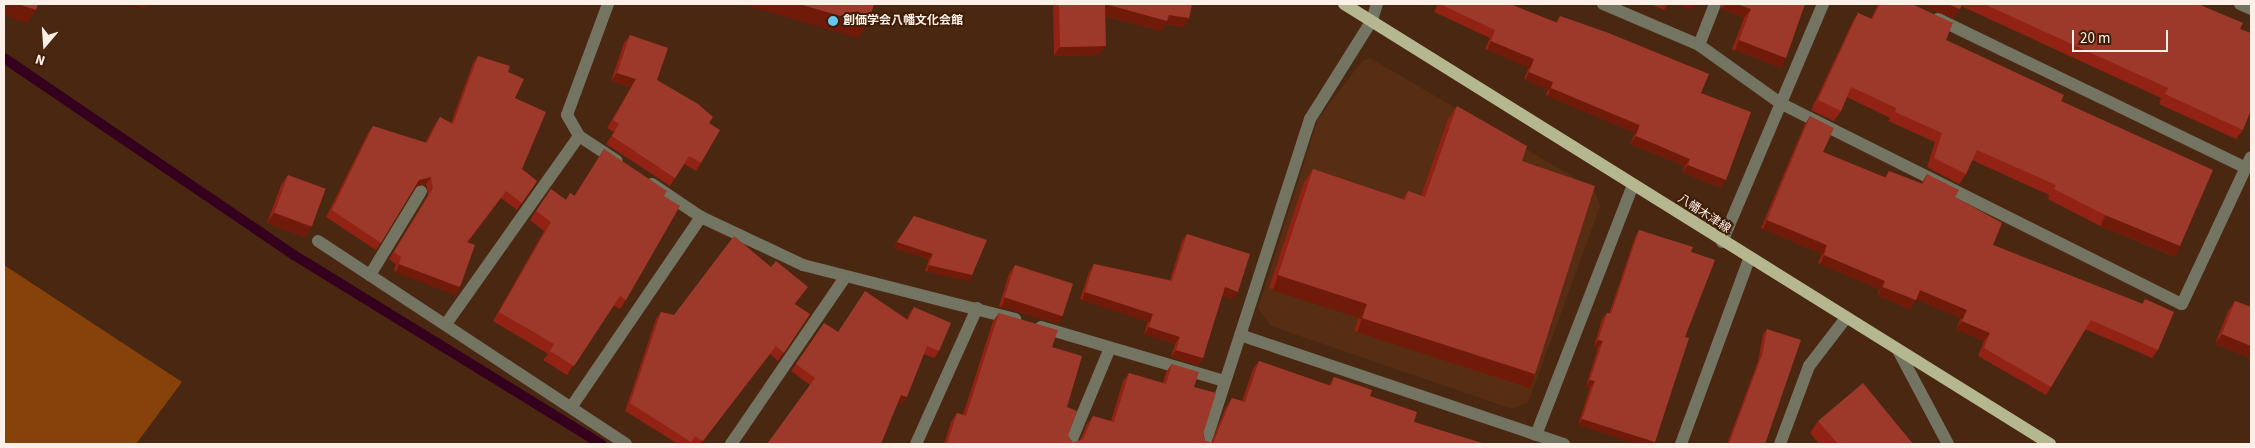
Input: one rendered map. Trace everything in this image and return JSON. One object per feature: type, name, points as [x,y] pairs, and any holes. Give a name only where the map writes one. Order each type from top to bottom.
[{"type":"main road","name":"八幡木津線","points":[[1344,4],[1749,259],[2050,444]]},
{"type":"street","points":[[608,4],[567,116],[579,136],[701,217],[803,265],[844,278],[977,308],[1224,381]]},
{"type":"street","points":[[1205,444],[1310,119],[1372,20],[1377,4]]},
{"type":"street","points":[[1603,4],[1699,45],[1780,103],[2182,304],[2249,163],[1923,12]]},
{"type":"street","points":[[1699,45],[1715,4]]},
{"type":"street","points":[[1722,242],[1823,4]]},
{"type":"street","points":[[2240,4],[2251,9]]},
{"type":"street","points":[[446,324],[579,136]]},
{"type":"street","points":[[1536,435],[1634,185]]},
{"type":"street","points":[[370,275],[421,191]]},
{"type":"street","points":[[572,406],[701,217]]},
{"type":"street","points":[[318,241],[572,406],[626,444]]},
{"type":"street","points":[[1681,444],[1749,259]]},
{"type":"street","points":[[731,444],[844,278]]},
{"type":"street","points":[[916,444],[977,308]]},
{"type":"street","points":[[1780,444],[1809,366],[1846,318]]},
{"type":"street","points":[[1240,335],[1564,444]]},
{"type":"street","points":[[1070,444],[1110,348]]},
{"type":"street","points":[[1898,350],[1948,444]]},
{"type":"shaded area","points":[[1370,58],[1594,189],[1600,207],[1528,403],[1512,409],[1271,326],[1258,308],[1318,119],[1362,61]]},
{"type":"shaded area","points":[[4,265],[182,382],[136,444],[4,444]]},
{"type":"building","points":[[18,4],[38,4],[36,10]]},
{"type":"building","points":[[799,4],[874,4],[868,24]]},
{"type":"building","points":[[1059,4],[1105,4],[1106,46],[1060,47]]},
{"type":"building","points":[[1105,4],[1192,4],[1189,18],[1169,15],[1167,21]]},
{"type":"building","points":[[1440,4],[1510,4],[1557,23],[1560,16],[1606,32],[1709,74],[1701,93],[1751,112],[1726,180],[1688,165],[1690,159],[1636,136],[1640,125],[1551,88],[1553,82],[1529,72],[1534,59],[1491,41],[1495,30]]},
{"type":"building","points":[[1737,4],[1805,4],[1786,58],[1739,40],[1751,9]]},
{"type":"building","points":[[1880,4],[1912,4],[1953,23],[1946,40],[2064,95],[2061,101],[2213,170],[2180,246],[2105,215],[2054,189],[2056,185],[1977,150],[1966,174],[1934,158],[1942,133],[1895,112],[1896,108],[1851,87],[1841,111],[1818,100],[1858,13],[1872,19]]},
{"type":"building","points":[[1948,4],[1962,4],[1960,9]]},
{"type":"building","points":[[1984,4],[2198,4],[2243,23],[2240,29],[2251,33],[2251,110],[2243,130],[2165,94],[2168,88]]},
{"type":"building","points":[[630,35],[668,48],[657,80],[698,104],[713,117],[709,123],[720,130],[701,163],[689,156],[675,178],[612,136],[619,124],[613,120],[636,79],[617,73]]},
{"type":"building","points":[[478,56],[510,66],[508,72],[524,79],[515,98],[546,112],[522,169],[537,181],[522,203],[506,191],[467,242],[475,245],[460,287],[399,264],[401,257],[394,252],[433,188],[431,177],[419,180],[381,243],[332,210],[373,126],[427,143],[440,117],[453,124]]},
{"type":"building","points":[[1457,106],[1527,146],[1522,161],[1595,186],[1535,374],[1362,318],[1367,304],[1278,275],[1313,169],[1405,200],[1408,191],[1425,197]]},
{"type":"building","points":[[1810,116],[1834,128],[1823,152],[1886,178],[1889,171],[1923,184],[1927,174],[1959,190],[1955,197],[2002,223],[1993,245],[2143,304],[2145,299],[2174,312],[2158,350],[2091,320],[2051,387],[1984,348],[1990,333],[1962,321],[1967,310],[1920,290],[1916,300],[1883,287],[1885,281],[1824,255],[1827,245],[1767,220]]},
{"type":"building","points":[[604,149],[667,191],[664,196],[680,206],[626,300],[620,296],[574,366],[550,351],[554,344],[499,312],[551,222],[536,211],[551,189],[566,200],[570,193],[575,196]]},
{"type":"building","points":[[288,175],[326,189],[312,226],[274,213]]},
{"type":"building","points":[[914,216],[987,240],[972,275],[929,265],[933,254],[897,242]]},
{"type":"building","points":[[1639,230],[1693,247],[1691,252],[1715,260],[1685,337],[1689,338],[1655,442],[1582,419],[1595,381],[1590,380],[1603,341],[1598,340],[1607,313],[1611,314]]},
{"type":"building","points":[[1187,234],[1250,254],[1238,292],[1225,287],[1203,358],[1176,350],[1180,337],[1149,327],[1153,314],[1085,292],[1094,264],[1172,281]]},
{"type":"building","points":[[734,236],[771,267],[776,261],[808,287],[794,304],[810,314],[784,353],[776,346],[703,441],[695,436],[691,442],[630,403],[661,312],[674,315]]},
{"type":"building","points":[[1015,265],[1073,284],[1063,316],[1004,297]]},
{"type":"building","points":[[865,291],[908,320],[914,307],[951,323],[939,351],[927,346],[907,397],[901,395],[881,444],[767,444],[815,378],[796,364],[824,323],[838,332]]},
{"type":"building","points":[[2235,301],[2251,307],[2251,346],[2222,334]]},
{"type":"building","points":[[999,313],[1058,330],[1052,347],[1082,356],[1067,407],[1077,411],[1068,436],[1073,443],[1083,439],[1093,416],[1114,422],[1129,373],[1166,384],[1172,364],[1199,372],[1194,387],[1216,393],[1203,434],[1205,441],[1213,443],[1232,398],[1245,402],[1259,361],[1331,386],[1334,377],[1372,390],[1370,396],[1417,412],[1414,422],[1485,444],[947,444],[957,413],[966,416]]},
{"type":"building","points":[[1767,329],[1801,340],[1765,444],[1729,444],[1762,355]]},
{"type":"building","points":[[1863,383],[1913,444],[1838,444],[1818,421]]},
{"type":"waterway","points":[[4,58],[294,255],[601,444]]},
{"type":"place","name":"創価学会八幡文化会館","points":[[833,21]]}]
